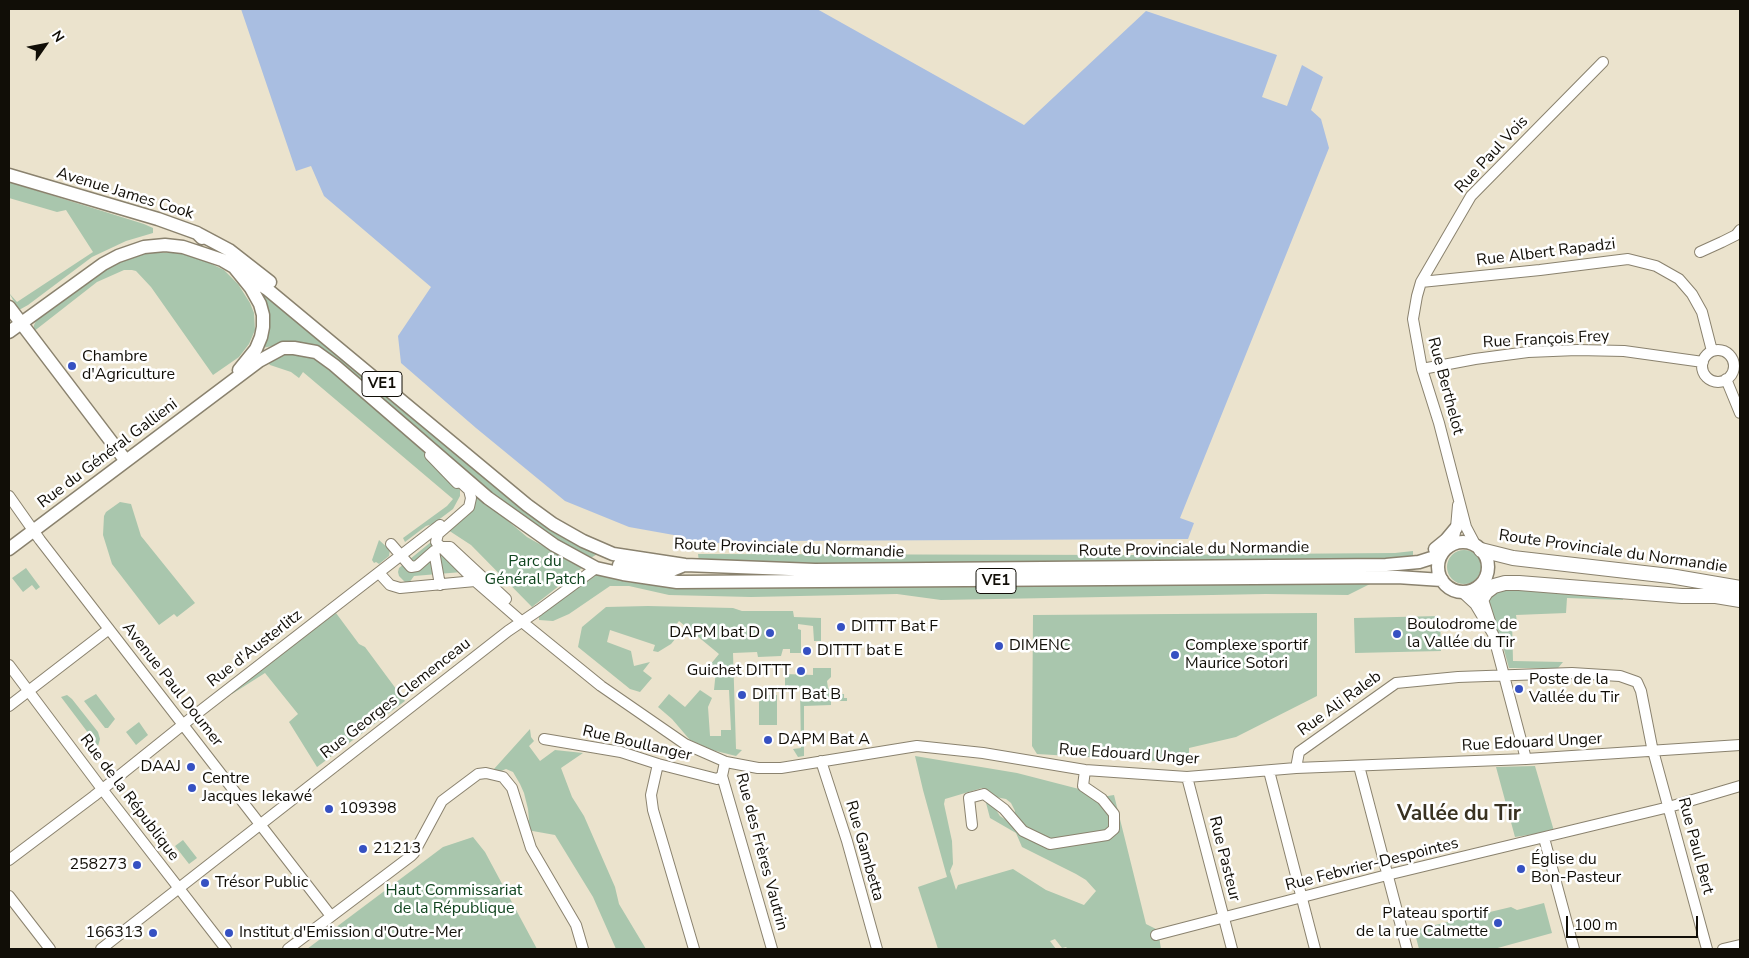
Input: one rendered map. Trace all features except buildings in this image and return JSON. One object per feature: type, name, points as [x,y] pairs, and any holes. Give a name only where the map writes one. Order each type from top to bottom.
[{"type":"highway","name":"Route Provinciale du Normandie","points":[[1479,548],[1513,558],[1670,576],[1740,588]]},
{"type":"highway","name":"Route Provinciale du Normandie","points":[[1484,580],[1514,574],[1680,590],[1740,600]]},
{"type":"highway","points":[[1489,625],[1481,600],[1486,592],[1494,586],[1505,583],[1519,582],[1682,596],[1718,596]]},
{"type":"main road","name":"Avenue James Cook","points":[[9,175],[158,219],[197,233],[214,248],[222,260]]},
{"type":"main road","points":[[197,233],[229,250],[282,292],[335,336],[388,390]]},
{"type":"main road","points":[[9,332],[103,264],[118,256],[144,247],[165,245],[183,247],[222,260]]},
{"type":"main road","name":"Rue du Général Gallieni","points":[[222,260],[234,267],[251,288],[260,304],[263,315],[261,337],[256,349],[226,385]]},
{"type":"main road","name":"Route Provinciale du Normandie","points":[[234,267],[267,289],[476,464],[553,524],[583,541],[613,554],[685,565],[834,570],[1386,565],[1419,562],[1445,551]]},
{"type":"main road","points":[[9,307],[126,461]]},
{"type":"main road","name":"Rue du Général Gallieni","points":[[9,549],[226,385],[266,356],[283,348],[316,352],[334,365],[422,442]]},
{"type":"main road","name":"Route Provinciale du Normandie","points":[[422,442],[488,498],[554,545],[594,566],[623,574],[676,582],[1397,577],[1442,580]]},
{"type":"main road","points":[[1386,565],[1419,558],[1438,547],[1456,528]]},
{"type":"main road","points":[[1462,542],[1479,548],[1488,563],[1484,580],[1468,592],[1450,588],[1442,580],[1439,568],[1445,551],[1462,542]]},
{"type":"main road","points":[[594,566],[601,560],[624,566],[667,572],[685,565]]},
{"type":"street","name":"Rue Paul Vois","points":[[1421,282],[1471,196],[1603,62]]},
{"type":"street","points":[[1700,252],[1736,235],[1740,230]]},
{"type":"street","name":"Rue Albert Rapadzi","points":[[1421,282],[1628,259],[1656,266],[1679,279],[1692,294],[1702,312],[1709,333],[1712,351]]},
{"type":"street","name":"Rue Berthelot","points":[[1421,282],[1413,319],[1422,369],[1439,423],[1466,527],[1479,548]]},
{"type":"street","name":"Rue François Frey","points":[[1422,369],[1478,358],[1528,352],[1577,350],[1624,351],[1703,362]]},
{"type":"street","points":[[1722,350],[1731,356],[1733,371],[1726,379],[1716,381],[1707,377],[1704,372],[1704,357],[1712,351],[1722,350]]},
{"type":"street","points":[[1726,379],[1736,395],[1740,414]]},
{"type":"street","points":[[422,442],[469,490],[471,498],[469,507],[438,534],[436,542],[440,585]]},
{"type":"street","name":"Rue d'Austerlitz","points":[[9,860],[460,509],[464,500],[464,493],[454,479],[429,454],[422,442]]},
{"type":"street","name":"Avenue Paul Doumer","points":[[9,496],[109,629],[331,916]]},
{"type":"street","name":"Rue Berthelot","points":[[1445,551],[1454,538],[1458,497]]},
{"type":"street","points":[[391,544],[400,557],[411,567],[417,566],[438,549]]},
{"type":"street","name":"Rue Edouard Unger","points":[[438,549],[450,547],[524,619],[601,686],[685,744],[725,762],[758,768],[781,768],[917,746],[983,753],[1086,770],[1187,777],[1296,768],[1526,759],[1740,745]]},
{"type":"street","name":"Rue Edouard Unger","points":[[438,549],[524,619]]},
{"type":"street","name":"Rue Georges Clemenceau","points":[[101,949],[524,619],[540,610],[594,566]]},
{"type":"street","points":[[379,573],[390,585],[400,588],[475,581]]},
{"type":"street","points":[[1475,604],[1478,590],[1484,580]]},
{"type":"street","points":[[1461,591],[1475,604],[1489,625],[1505,674],[1526,759]]},
{"type":"street","points":[[9,706],[109,629]]},
{"type":"street","name":"Rue de la République","points":[[9,664],[102,789],[226,949]]},
{"type":"street","name":"Rue Ali Raleb","points":[[1296,768],[1299,752],[1396,683],[1505,674],[1620,676],[1637,682],[1641,691],[1653,751]]},
{"type":"street","name":"Rue Boullanger","points":[[544,739],[621,752],[658,764],[717,779],[722,776]]},
{"type":"street","name":"Rue Paul Bert","points":[[1653,751],[1707,949]]},
{"type":"street","name":"Rue Gambetta","points":[[821,761],[848,841],[877,949]]},
{"type":"street","name":"Rue des Frères Vautrin","points":[[725,762],[722,776],[772,949]]},
{"type":"street","points":[[658,764],[651,795],[653,810],[676,882],[694,949]]},
{"type":"street","points":[[1359,766],[1407,949]]},
{"type":"street","points":[[972,825],[969,798],[984,794],[1004,809],[1023,831],[1050,844],[1108,835],[1114,828],[1114,814],[1102,799],[1084,786],[1086,770]]},
{"type":"street","points":[[1269,771],[1314,949]]},
{"type":"street","points":[[288,949],[414,853],[442,801],[478,774],[486,773],[503,777],[512,788],[531,848],[576,926],[584,949]]},
{"type":"street","name":"Rue Pasteur","points":[[1187,777],[1232,949]]},
{"type":"street","name":"Rue Febvrier-Despointes","points":[[1156,935],[1387,875],[1669,807],[1740,786]]},
{"type":"street","points":[[1544,838],[1574,949]]},
{"type":"street","points":[[9,896],[50,949]]},
{"type":"street","points":[[1723,949],[1740,945]]},
{"type":"green space","points":[[9,182],[144,224],[153,228],[153,233],[126,241],[92,257],[19,310],[9,293],[17,302],[93,252],[66,210],[57,212],[9,198]]},
{"type":"green space","points":[[151,252],[181,253],[195,256],[224,270],[238,284],[254,313],[255,330],[249,344],[239,357],[213,375],[151,287],[136,271],[132,270],[124,270],[97,282],[33,332],[38,317],[105,268],[122,260]]},
{"type":"green space","points":[[261,290],[455,453],[544,524],[599,553],[589,559],[545,534],[485,488],[326,353],[303,343],[262,348],[256,293]]},
{"type":"green space","points":[[298,351],[318,359],[418,444],[460,490],[460,496],[453,509],[405,542],[403,538],[447,506],[453,499],[303,372],[299,378],[291,372],[270,365],[264,358]]},
{"type":"green space","name":"Parc du Général Patch","points":[[474,492],[527,537],[582,568],[532,607],[471,545],[448,530]]},
{"type":"green space","points":[[120,502],[131,504],[141,536],[195,603],[177,617],[174,614],[159,625],[112,564],[103,535],[104,516],[106,512]]},
{"type":"green space","points":[[379,540],[390,550],[389,556],[379,564],[374,563],[372,560]]},
{"type":"green space","points":[[431,542],[462,572],[414,576],[409,583],[405,582],[399,576],[399,568]]},
{"type":"green space","points":[[1464,550],[1471,551],[1476,555],[1480,560],[1480,574],[1476,579],[1471,583],[1464,584],[1457,583],[1452,579],[1448,574],[1447,567],[1448,560],[1452,555],[1457,551]]},
{"type":"green space","points":[[1413,551],[1413,557],[1380,561],[756,564],[699,562],[698,554],[1129,555],[1395,553]]},
{"type":"green space","points":[[26,568],[40,587],[36,590],[32,585],[23,592],[12,578]]},
{"type":"green space","points":[[594,573],[626,582],[683,588],[1372,583],[1348,595],[1266,594],[941,600],[897,594],[751,597],[669,595],[629,586],[610,586],[569,614],[553,621],[539,620],[539,613]]},
{"type":"green space","points":[[1502,588],[1623,595],[1623,600],[1567,598],[1566,613],[1516,615],[1517,622],[1512,621],[1513,661],[1563,662],[1558,668],[1509,668],[1501,639],[1490,617],[1486,599]]},
{"type":"green space","points":[[606,607],[733,608],[742,611],[793,611],[794,617],[821,618],[821,641],[814,641],[813,626],[798,624],[798,629],[801,630],[801,653],[790,653],[790,649],[783,649],[781,656],[758,657],[757,652],[733,653],[736,749],[742,750],[736,756],[712,750],[690,740],[672,719],[658,707],[669,694],[685,707],[700,690],[712,698],[708,707],[710,736],[721,736],[721,730],[731,730],[729,690],[714,690],[716,670],[710,665],[719,654],[679,621],[670,632],[676,638],[671,644],[658,652],[653,651],[655,645],[610,630],[607,642],[631,651],[634,666],[650,662],[643,671],[652,678],[640,692],[630,689],[578,647],[582,627]]},
{"type":"green space","points":[[336,613],[359,644],[365,647],[405,701],[317,767],[289,722],[298,714],[265,673],[232,694],[233,689]]},
{"type":"green space","name":"Complexe sportif Maurice Sotori","points":[[1317,613],[1317,696],[1236,737],[1189,748],[1189,763],[1037,754],[1032,746],[1033,615]]},
{"type":"green space","name":"Boulodrome de la Vallée du Tir","points":[[1440,616],[1441,651],[1355,653],[1354,618]]},
{"type":"green space","points":[[813,668],[831,668],[831,677],[827,681],[828,688],[831,691],[837,691],[837,694],[844,694],[844,698],[847,698],[847,701],[831,701],[831,705],[804,706],[804,756],[798,757],[793,749],[801,748],[800,688],[785,688],[785,674],[813,675]]},
{"type":"green space","points":[[96,694],[115,719],[108,728],[105,728],[84,701]]},
{"type":"green space","points":[[67,695],[98,732],[100,739],[98,746],[61,697]]},
{"type":"green space","points":[[759,695],[777,695],[777,725],[759,725]]},
{"type":"green space","points":[[139,722],[148,735],[136,745],[126,732]]},
{"type":"green space","points":[[530,729],[531,737],[534,741],[529,746],[540,761],[555,750],[583,753],[561,768],[572,797],[584,816],[615,887],[619,904],[646,949],[616,949],[593,897],[555,835],[527,830],[525,822],[529,820],[528,809],[524,793],[513,772],[506,769],[501,771],[501,773],[494,769]]},
{"type":"green space","points":[[915,756],[1017,773],[1079,789],[1095,798],[1114,795],[1146,924],[1158,930],[1161,949],[1068,949],[1066,947],[1062,948],[1055,939],[1050,941],[1056,949],[938,949],[918,887],[947,877]],"holes":[[[982,788],[990,796],[1006,799],[1011,803],[1015,811],[1012,824],[1000,816],[991,802],[985,799],[990,818],[1016,833],[1022,847],[1076,874],[1086,880],[1096,891],[1084,905],[1046,890],[1013,869],[958,885],[956,890],[950,871],[953,864],[952,841],[944,804],[945,799]]]},
{"type":"green space","points":[[1535,766],[1554,831],[1515,837],[1496,767]]},
{"type":"green space","name":"Haut Commissariat de la République","points":[[473,837],[485,852],[537,949],[307,949],[443,847]]},
{"type":"green space","points":[[183,840],[197,858],[189,864],[175,846]]},
{"type":"green space","name":"Plateau sportif de la rue Calmette","points":[[1544,903],[1552,933],[1494,949],[1419,949],[1414,930],[1511,907],[1517,910]]},
{"type":"water","points":[[241,9],[817,9],[1024,125],[1146,11],[1277,55],[1262,97],[1287,106],[1302,65],[1323,77],[1311,110],[1321,119],[1329,148],[1180,518],[1194,523],[1188,539],[773,541],[689,544],[685,537],[629,527],[565,501],[401,363],[398,336],[431,287],[324,196],[311,166],[296,171]]},
{"type":"place","name":"Chambre d'Agriculture","points":[[72,366]]},
{"type":"place","name":"DITTT Bat F","points":[[841,627]]},
{"type":"place","name":"DAPM bat D","points":[[770,633]]},
{"type":"place","name":"Boulodrome de la Vallée du Tir","points":[[1397,634]]},
{"type":"place","name":"DIMENC","points":[[999,646]]},
{"type":"place","name":"DITTT bat E","points":[[807,651]]},
{"type":"place","name":"Complexe sportif Maurice Sotori","points":[[1175,655]]},
{"type":"place","name":"Guichet DITTT","points":[[801,671]]},
{"type":"place","name":"Poste de la Vallée du Tir","points":[[1519,689]]},
{"type":"place","name":"DITTT Bat B","points":[[742,695]]},
{"type":"place","name":"DAPM Bat A","points":[[768,740]]},
{"type":"place","name":"DAAJ","points":[[191,767]]},
{"type":"place","name":"Centre Jacques Iekawé","points":[[192,788]]},
{"type":"place","name":"109398","points":[[329,809]]},
{"type":"place","name":"21213","points":[[363,849]]},
{"type":"place","name":"258273","points":[[137,865]]},
{"type":"place","name":"Église du Bon-Pasteur","points":[[1521,869]]},
{"type":"place","name":"Trésor Public","points":[[205,883]]},
{"type":"place","name":"Plateau sportif de la rue Calmette","points":[[1498,923]]},
{"type":"place","name":"166313","points":[[153,933]]},
{"type":"place","name":"Institut d'Emission d'Outre-Mer","points":[[229,933]]},
{"type":"district","name":"Vallée du Tir","points":[[1459,815]]}]
